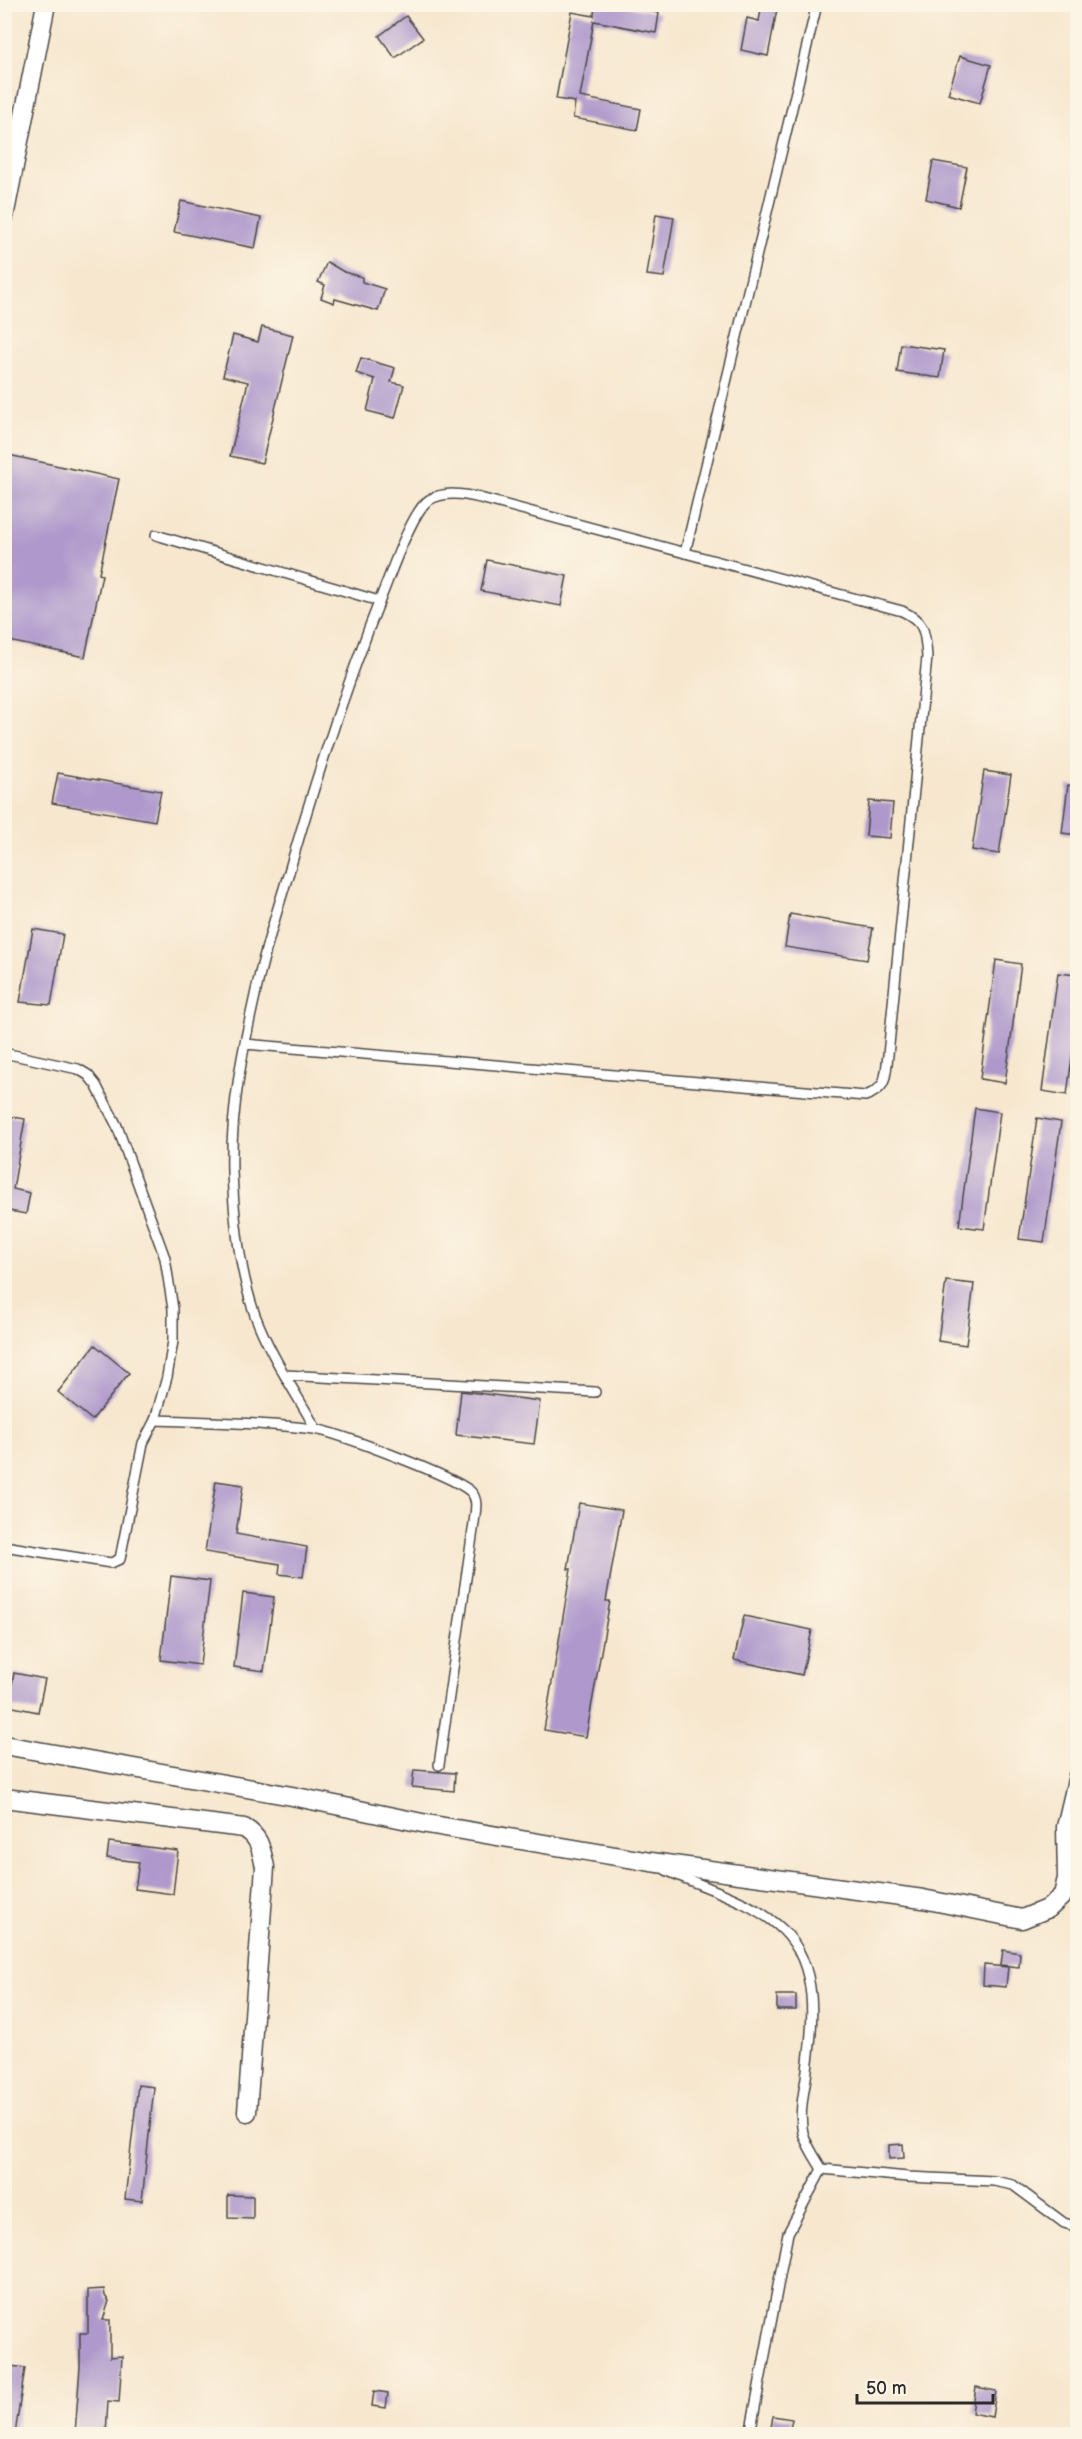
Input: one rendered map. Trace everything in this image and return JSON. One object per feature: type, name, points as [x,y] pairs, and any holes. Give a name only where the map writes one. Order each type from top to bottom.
[{"type":"street","points":[[4,217],[46,4]]},
{"type":"street","points":[[4,1745],[292,1796],[428,1824],[651,1862],[923,1899],[1022,1919],[1049,1908],[1063,1895],[1067,1878],[1066,1827],[1077,1776]]},
{"type":"street","points":[[4,1798],[244,1828],[255,1835],[261,1847],[265,1867],[247,2112]]},
{"type":"lane","points":[[684,553],[817,4]]},
{"type":"lane","points":[[245,1044],[865,1096],[878,1091],[885,1082],[927,657],[925,632],[916,617],[902,611],[480,498],[447,494],[427,501],[406,534],[352,670],[299,836],[258,978],[238,1077],[233,1123],[232,1172],[239,1251],[255,1314],[285,1375],[316,1429]]},
{"type":"lane","points":[[156,535],[379,601]]},
{"type":"lane","points":[[4,1053],[78,1070],[88,1075],[96,1085],[117,1126],[165,1258],[173,1309],[173,1341],[167,1377],[154,1420],[143,1443],[120,1559],[111,1563],[4,1545]]},
{"type":"lane","points":[[285,1375],[595,1392]]},
{"type":"lane","points":[[154,1420],[316,1429],[356,1442],[453,1481],[471,1492],[475,1499],[474,1522],[439,1765]]},
{"type":"lane","points":[[651,1862],[732,1898],[782,1929],[795,1944],[802,1960],[813,2004],[802,2105],[803,2132],[822,2169]]},
{"type":"lane","points":[[822,2169],[908,2177],[994,2181],[1013,2185],[1064,2223],[1077,2227]]},
{"type":"lane","points":[[750,2434],[788,2233],[822,2169]]},
{"type":"building","points":[[595,4],[615,4],[659,13],[656,33],[594,21],[580,97],[641,109],[637,130],[573,118],[575,102],[556,99],[572,12],[594,16]]},
{"type":"building","points":[[762,4],[778,4],[768,56],[741,50],[747,18],[759,21]]},
{"type":"building","points":[[406,16],[423,38],[395,58],[379,36]]},
{"type":"building","points":[[960,56],[991,65],[980,103],[948,94]]},
{"type":"building","points":[[933,161],[967,167],[959,207],[926,199]]},
{"type":"building","points":[[181,201],[261,218],[255,248],[174,232]]},
{"type":"building","points":[[656,214],[674,217],[664,277],[647,275]]},
{"type":"building","points":[[327,262],[344,272],[362,277],[362,282],[385,289],[378,311],[335,299],[334,303],[321,298],[325,285],[318,282]]},
{"type":"building","points":[[262,327],[293,335],[262,463],[230,456],[248,382],[223,376],[233,335],[258,342]]},
{"type":"building","points":[[901,344],[944,350],[940,378],[897,372]]},
{"type":"building","points":[[361,358],[395,368],[391,382],[404,385],[395,418],[367,411],[375,379],[356,373]]},
{"type":"building","points":[[4,454],[119,479],[99,574],[102,575],[85,657],[4,640]]},
{"type":"building","points":[[487,560],[567,576],[561,606],[481,591]]},
{"type":"building","points":[[984,771],[1011,775],[999,854],[972,850]]},
{"type":"building","points":[[58,773],[161,791],[155,821],[52,803]]},
{"type":"building","points":[[1068,785],[1077,786],[1077,835],[1062,833]]},
{"type":"building","points":[[869,801],[893,803],[890,838],[866,836]]},
{"type":"building","points":[[790,914],[873,928],[867,960],[785,947]]},
{"type":"building","points":[[33,929],[63,934],[51,1005],[20,1002]]},
{"type":"building","points":[[996,960],[1021,964],[1005,1083],[980,1079]]},
{"type":"building","points":[[1058,973],[1077,975],[1077,1018],[1067,1095],[1042,1091]]},
{"type":"building","points":[[975,1108],[1000,1112],[984,1229],[959,1226]]},
{"type":"building","points":[[4,1115],[25,1119],[13,1189],[30,1193],[26,1214],[4,1210]]},
{"type":"building","points":[[1037,1118],[1061,1122],[1044,1242],[1019,1239]]},
{"type":"building","points":[[946,1281],[974,1284],[966,1345],[938,1341]]},
{"type":"building","points":[[95,1345],[129,1373],[92,1420],[58,1392]]},
{"type":"building","points":[[461,1391],[540,1401],[534,1444],[456,1435]]},
{"type":"building","points":[[216,1481],[243,1485],[236,1534],[307,1547],[303,1577],[279,1574],[280,1564],[205,1552]]},
{"type":"building","points":[[579,1503],[622,1510],[606,1601],[610,1601],[586,1737],[544,1730],[571,1569],[568,1569]]},
{"type":"building","points":[[171,1576],[210,1581],[200,1665],[161,1660]]},
{"type":"building","points":[[243,1593],[274,1597],[264,1671],[234,1667]]},
{"type":"building","points":[[744,1616],[812,1630],[802,1675],[734,1660]]},
{"type":"building","points":[[14,1673],[45,1679],[38,1712],[8,1706]]},
{"type":"building","points":[[414,1770],[455,1773],[454,1791],[412,1787]]},
{"type":"building","points":[[109,1842],[178,1851],[173,1894],[135,1889],[139,1862],[107,1858]]},
{"type":"building","points":[[1003,1950],[1020,1953],[1019,1967],[1001,1965]]},
{"type":"building","points":[[984,1965],[1008,1967],[1006,1987],[983,1985]]},
{"type":"building","points":[[777,1995],[796,1995],[796,2010],[777,2010]]},
{"type":"building","points":[[138,2085],[154,2087],[142,2201],[125,2199]]},
{"type":"building","points":[[903,2144],[904,2158],[889,2159],[889,2145]]},
{"type":"building","points":[[228,2195],[253,2196],[253,2219],[228,2218]]},
{"type":"building","points":[[104,2289],[109,2301],[103,2320],[110,2320],[110,2357],[122,2356],[119,2402],[108,2401],[106,2434],[75,2434],[80,2333],[88,2333],[88,2290]]},
{"type":"building","points":[[4,2365],[25,2368],[15,2434],[4,2434]]},
{"type":"building","points":[[976,2387],[996,2391],[992,2417],[972,2413]]},
{"type":"building","points":[[374,2391],[388,2393],[386,2408],[372,2406]]},
{"type":"building","points":[[773,2416],[792,2419],[789,2434],[770,2434]]}]
